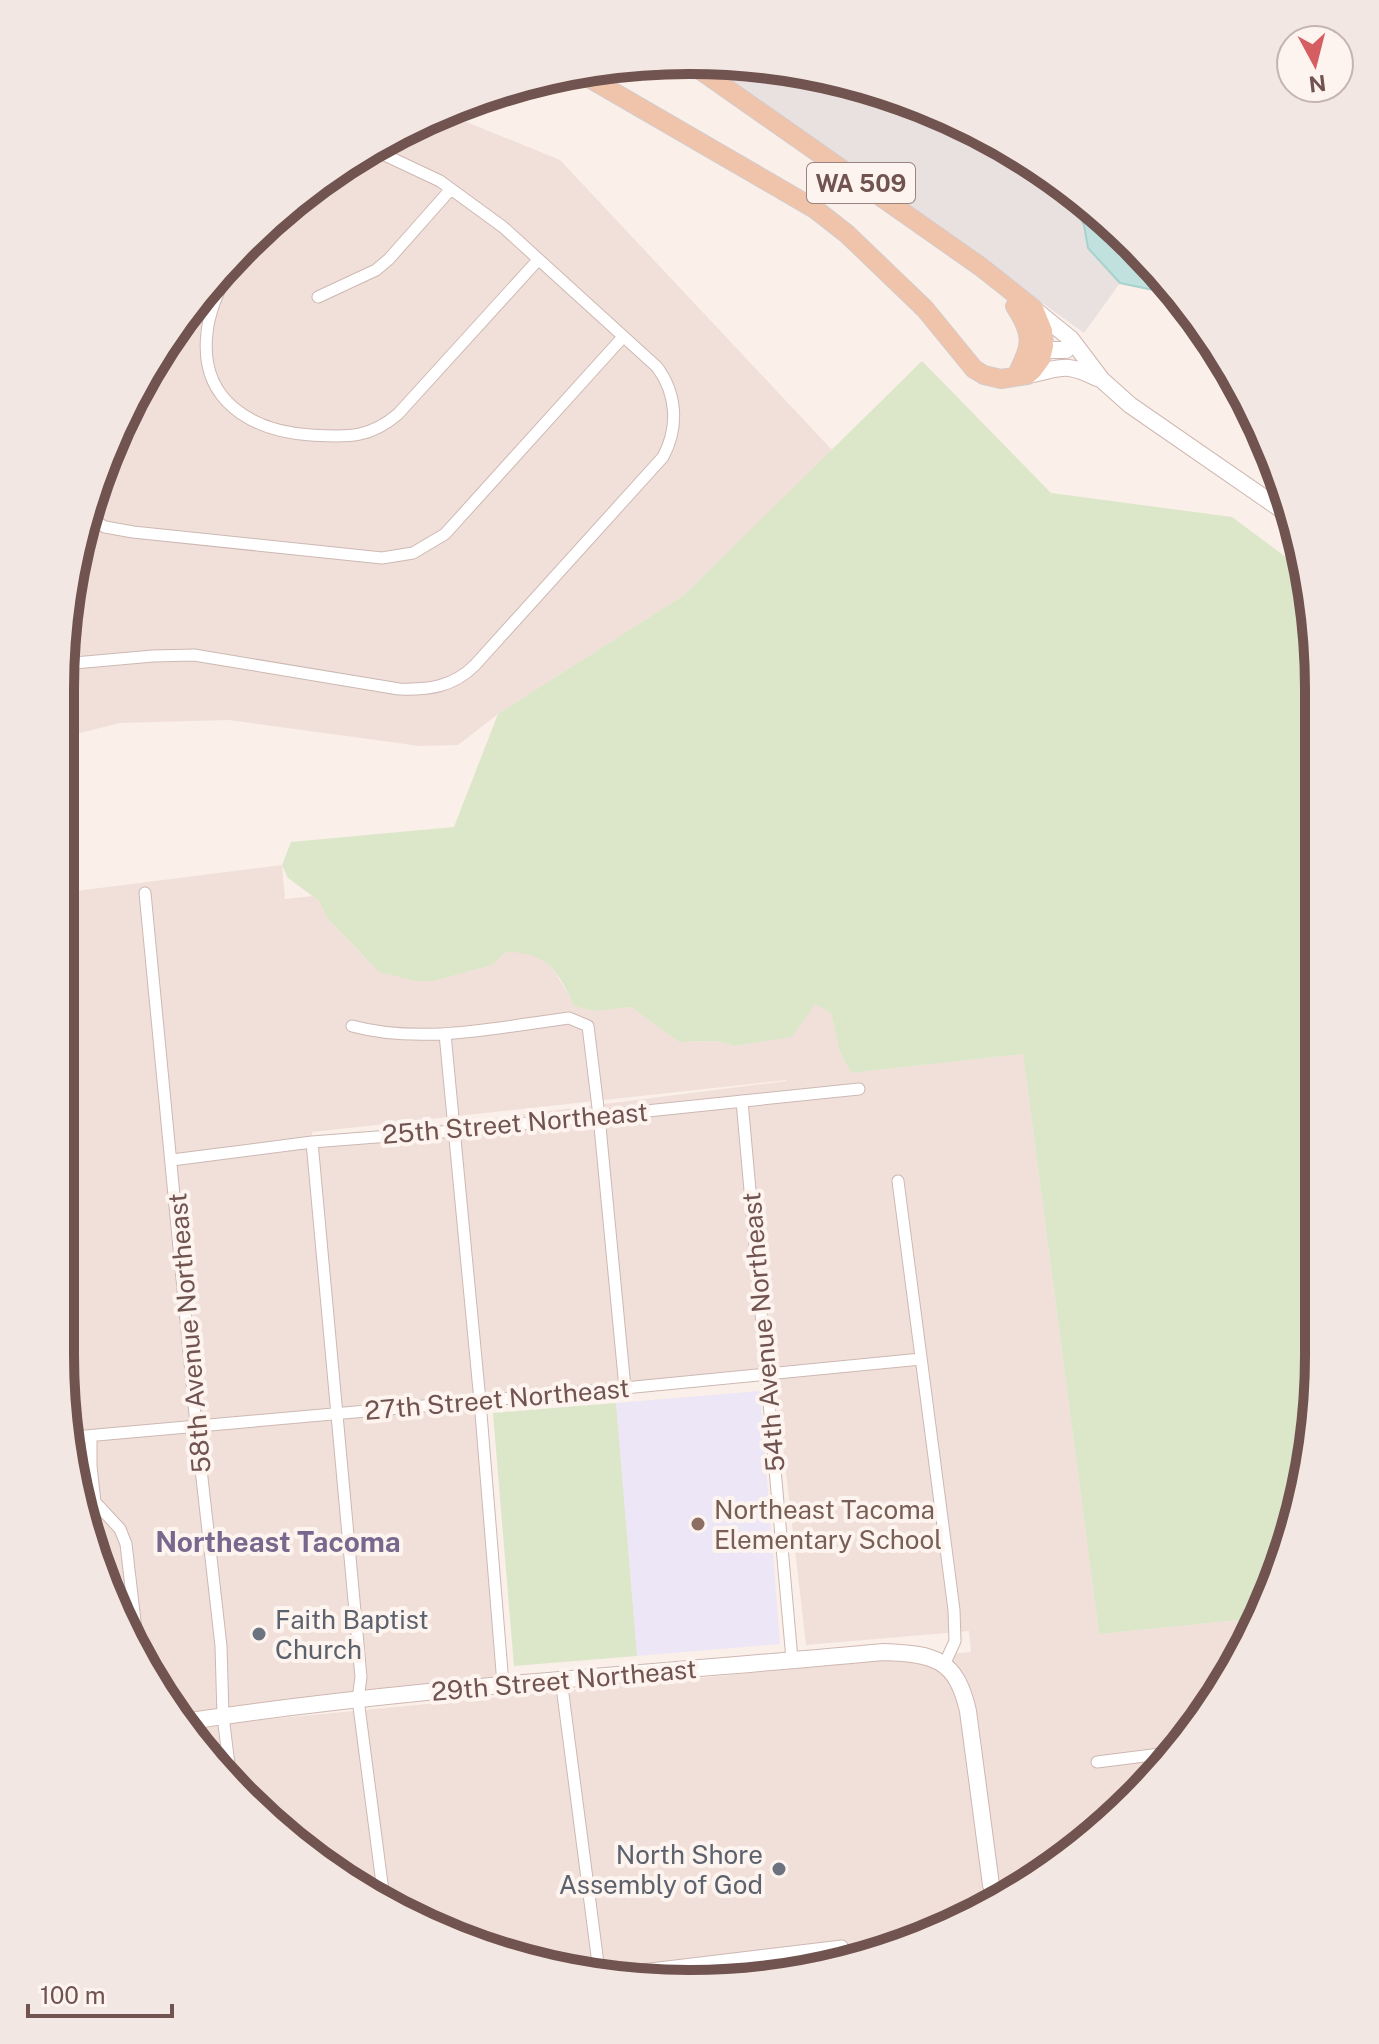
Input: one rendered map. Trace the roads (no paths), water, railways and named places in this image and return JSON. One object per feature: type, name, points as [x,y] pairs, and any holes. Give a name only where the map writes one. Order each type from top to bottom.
[{"type":"main road","name":"WA 509","points":[[688,74],[1030,313]]},
{"type":"main road","name":"WA 509","points":[[707,74],[981,267],[1030,313]]},
{"type":"main road","points":[[595,81],[815,209],[847,234],[925,309],[974,369],[993,378],[1022,372],[1043,353],[1030,313]]},
{"type":"main road","points":[[1022,372],[1029,348],[1030,313]]},
{"type":"street","points":[[75,663],[194,655],[399,689],[434,689],[457,679],[475,665],[657,466],[668,447],[674,422],[669,388],[657,367],[503,227],[451,189],[385,155]]},
{"type":"street","points":[[318,297],[376,270],[451,189]]},
{"type":"street","points":[[219,293],[207,333],[211,372],[222,394],[239,413],[266,429],[337,437],[371,433],[398,414],[538,260]]},
{"type":"street","name":"WA 509","points":[[1030,313],[1066,350],[1098,374],[1130,405],[1277,506]]},
{"type":"street","name":"WA 509","points":[[1030,313],[1071,339],[1098,374]]},
{"type":"street","points":[[97,523],[133,532],[382,558],[413,553],[445,534],[623,337]]},
{"type":"street","points":[[1043,353],[1066,350]]},
{"type":"street","points":[[1022,372],[1049,371],[1057,366],[1069,366],[1098,374]]},
{"type":"street","name":"58th Avenue Northeast","points":[[145,893],[196,1425],[221,1646],[223,1716],[229,1762]]},
{"type":"street","points":[[352,1026],[374,1032],[445,1034],[569,1018],[588,1026],[625,1388]]},
{"type":"street","points":[[445,1034],[503,1684]]},
{"type":"street","name":"25th Street Northeast","points":[[172,1160],[312,1142],[454,1131],[859,1089]]},
{"type":"street","name":"54th Avenue Northeast","points":[[742,1101],[792,1659]]},
{"type":"street","points":[[312,1142],[361,1677],[358,1699],[383,1888]]},
{"type":"street","points":[[898,1181],[956,1626],[954,1644],[944,1665],[959,1679],[966,1700],[993,1890]]},
{"type":"street","name":"27th Street Northeast","points":[[79,1437],[921,1359]]},
{"type":"street","points":[[91,1437],[95,1502],[120,1529],[126,1544],[135,1623]]},
{"type":"street","name":"29th Street Northeast","points":[[195,1720],[503,1684],[792,1659],[904,1653],[926,1656],[944,1665]]},
{"type":"street","points":[[561,1679],[598,1963]]},
{"type":"street","points":[[1097,1762],[1157,1754]]},
{"type":"street","points":[[648,1969],[842,1946]]},
{"type":"street","points":[[755,1957],[756,1966]]},
{"type":"water","points":[[1077,212],[1125,254],[1158,291],[1120,283],[1088,248],[1084,225]]},
{"type":"place","name":"Northeast Tacoma Elementary School","points":[[698,1524]]},
{"type":"place","name":"Faith Baptist Church","points":[[259,1634]]},
{"type":"place","name":"North Shore Assembly of God","points":[[779,1869]]},
{"type":"district","name":"Northeast Tacoma","points":[[278,1541]]}]
